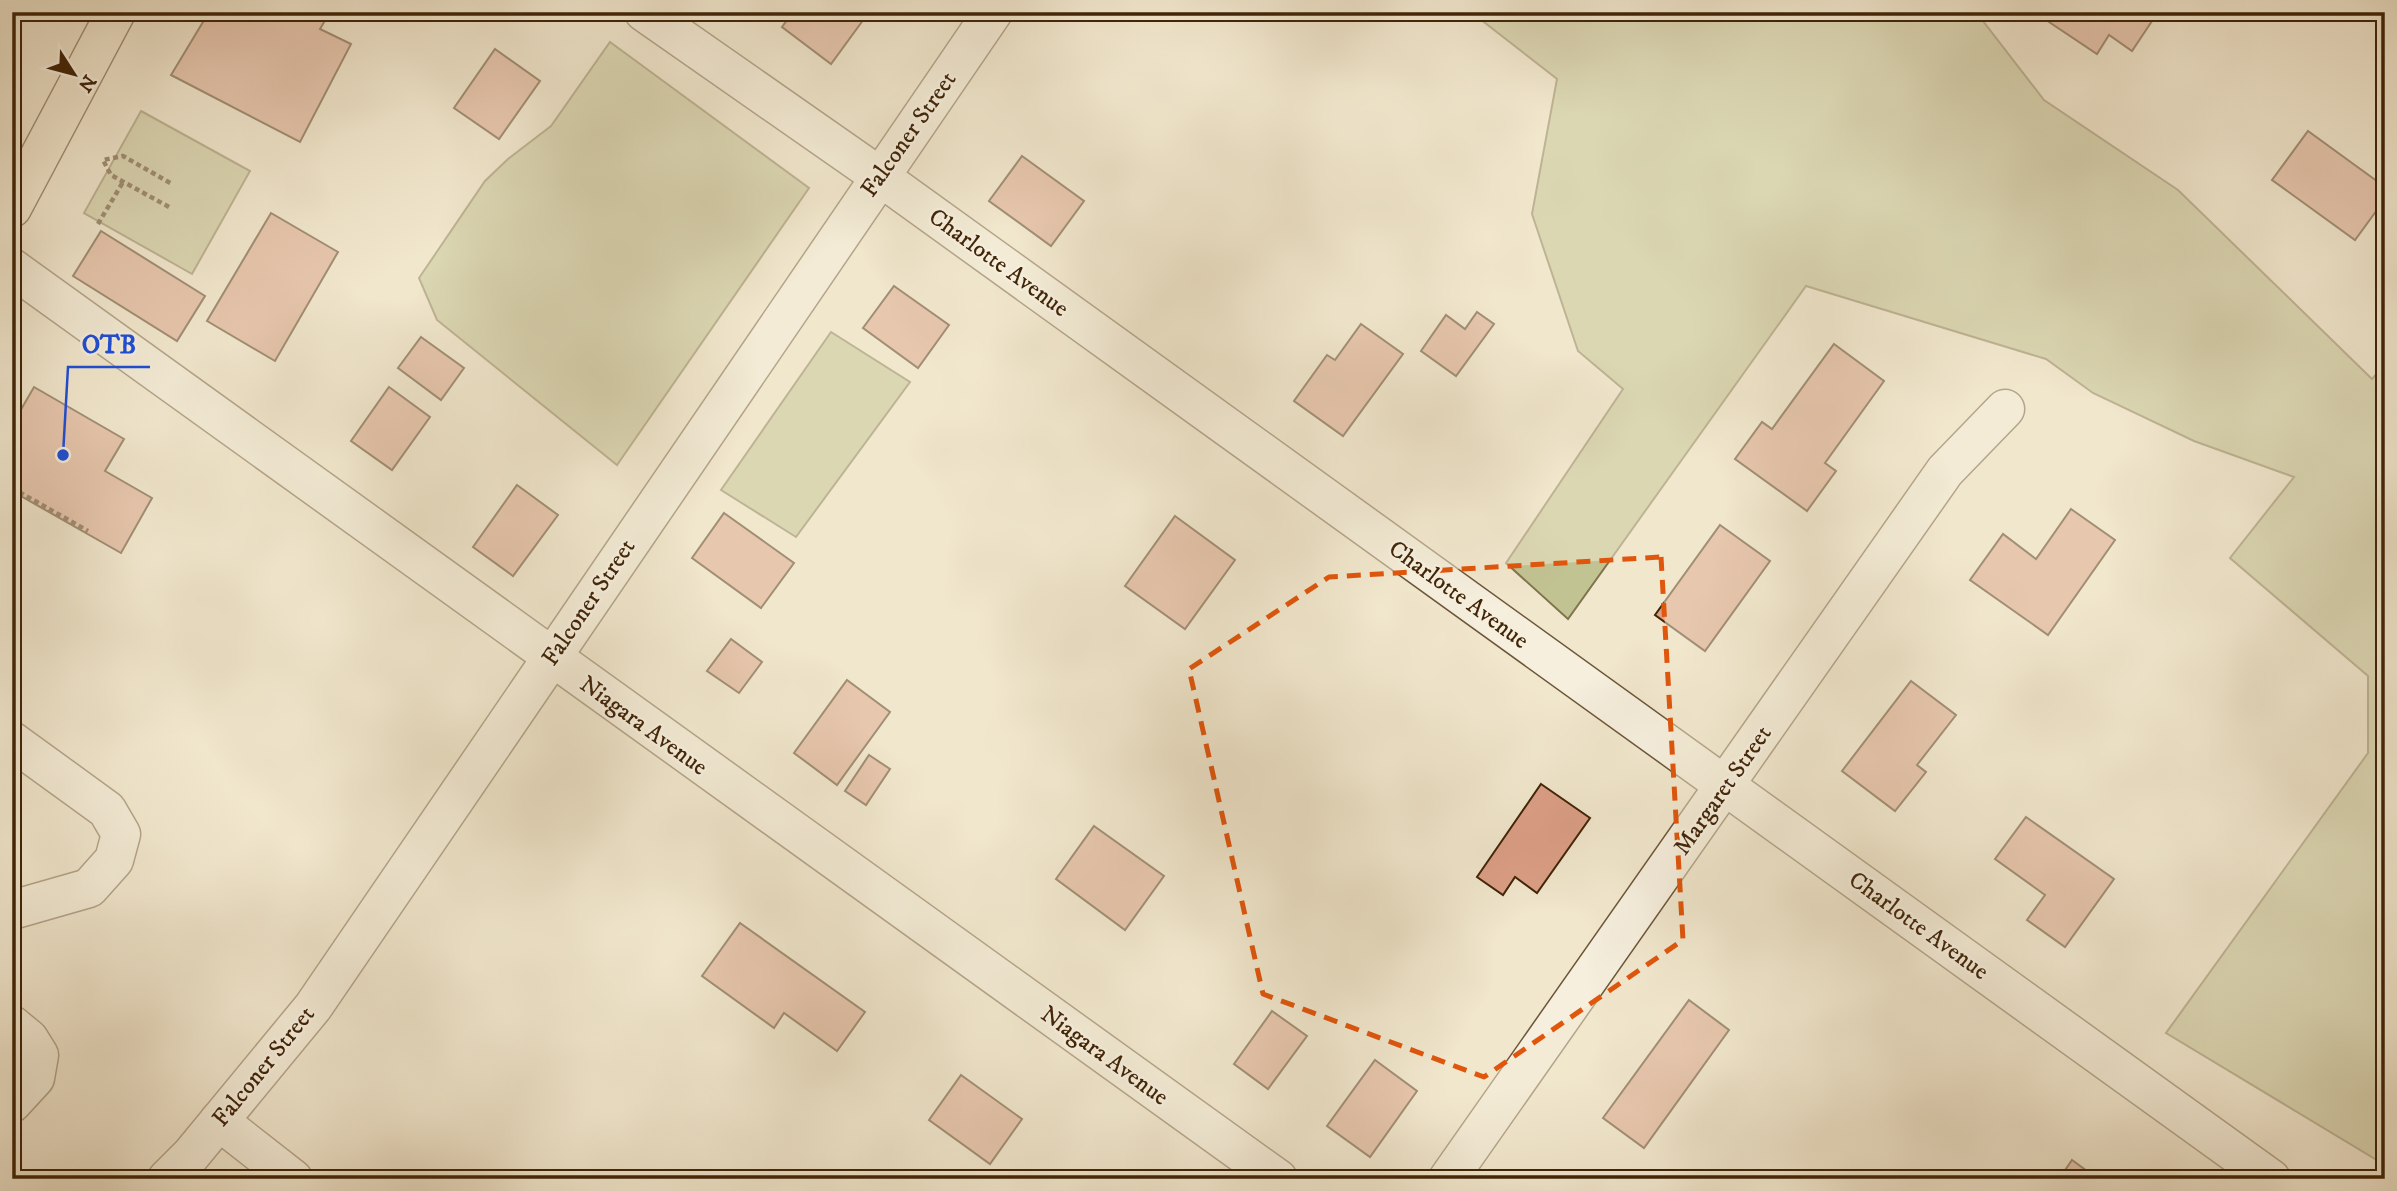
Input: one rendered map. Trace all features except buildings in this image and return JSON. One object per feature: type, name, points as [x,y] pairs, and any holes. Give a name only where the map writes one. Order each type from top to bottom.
[{"type":"main road","points":[[12,208],[116,12]]},
{"type":"street","name":"Charlotte Avenue","points":[[644,12],[879,176],[2271,1179]]},
{"type":"street","name":"Falconer Street","points":[[167,1179],[219,1121],[313,1007],[993,12]]},
{"type":"street","name":"Niagara Avenue","points":[[12,268],[1278,1179]]},
{"type":"street","name":"Margaret Street","points":[[1448,1179],[1945,471],[2005,409]]},
{"type":"street","points":[[12,741],[107,810],[121,834],[114,860],[89,888],[12,910]]},
{"type":"street","points":[[12,1025],[29,1039],[39,1055],[35,1078],[12,1103]]},
{"type":"street","points":[[219,1121],[293,1179]]},
{"type":"path","points":[[169,207],[111,175],[103,160],[123,156],[172,184]]},
{"type":"path","points":[[98,224],[123,182]]},
{"type":"path","points":[[12,488],[88,531]]},
{"type":"highlighted area","points":[[1661,557],[1683,940],[1484,1077],[1263,994],[1189,669],[1329,577]]},
{"type":"green space","points":[[1471,12],[1976,12],[2044,100],[2178,190],[2372,379],[2385,364],[2385,1165],[2166,1033],[2368,753],[2368,676],[2230,558],[2294,477],[2194,441],[2093,393],[2046,359],[1806,286],[1568,619],[1506,563],[1623,389],[1578,351],[1532,214],[1557,79]]},
{"type":"green space","points":[[610,42],[809,188],[617,465],[437,320],[419,278],[485,181],[508,159],[551,126]]},
{"type":"green space","points":[[141,111],[250,171],[192,274],[84,213]]},
{"type":"green space","points":[[831,332],[910,382],[796,537],[721,490]]},
{"type":"place","name":"OTB","points":[[63,455]]}]
